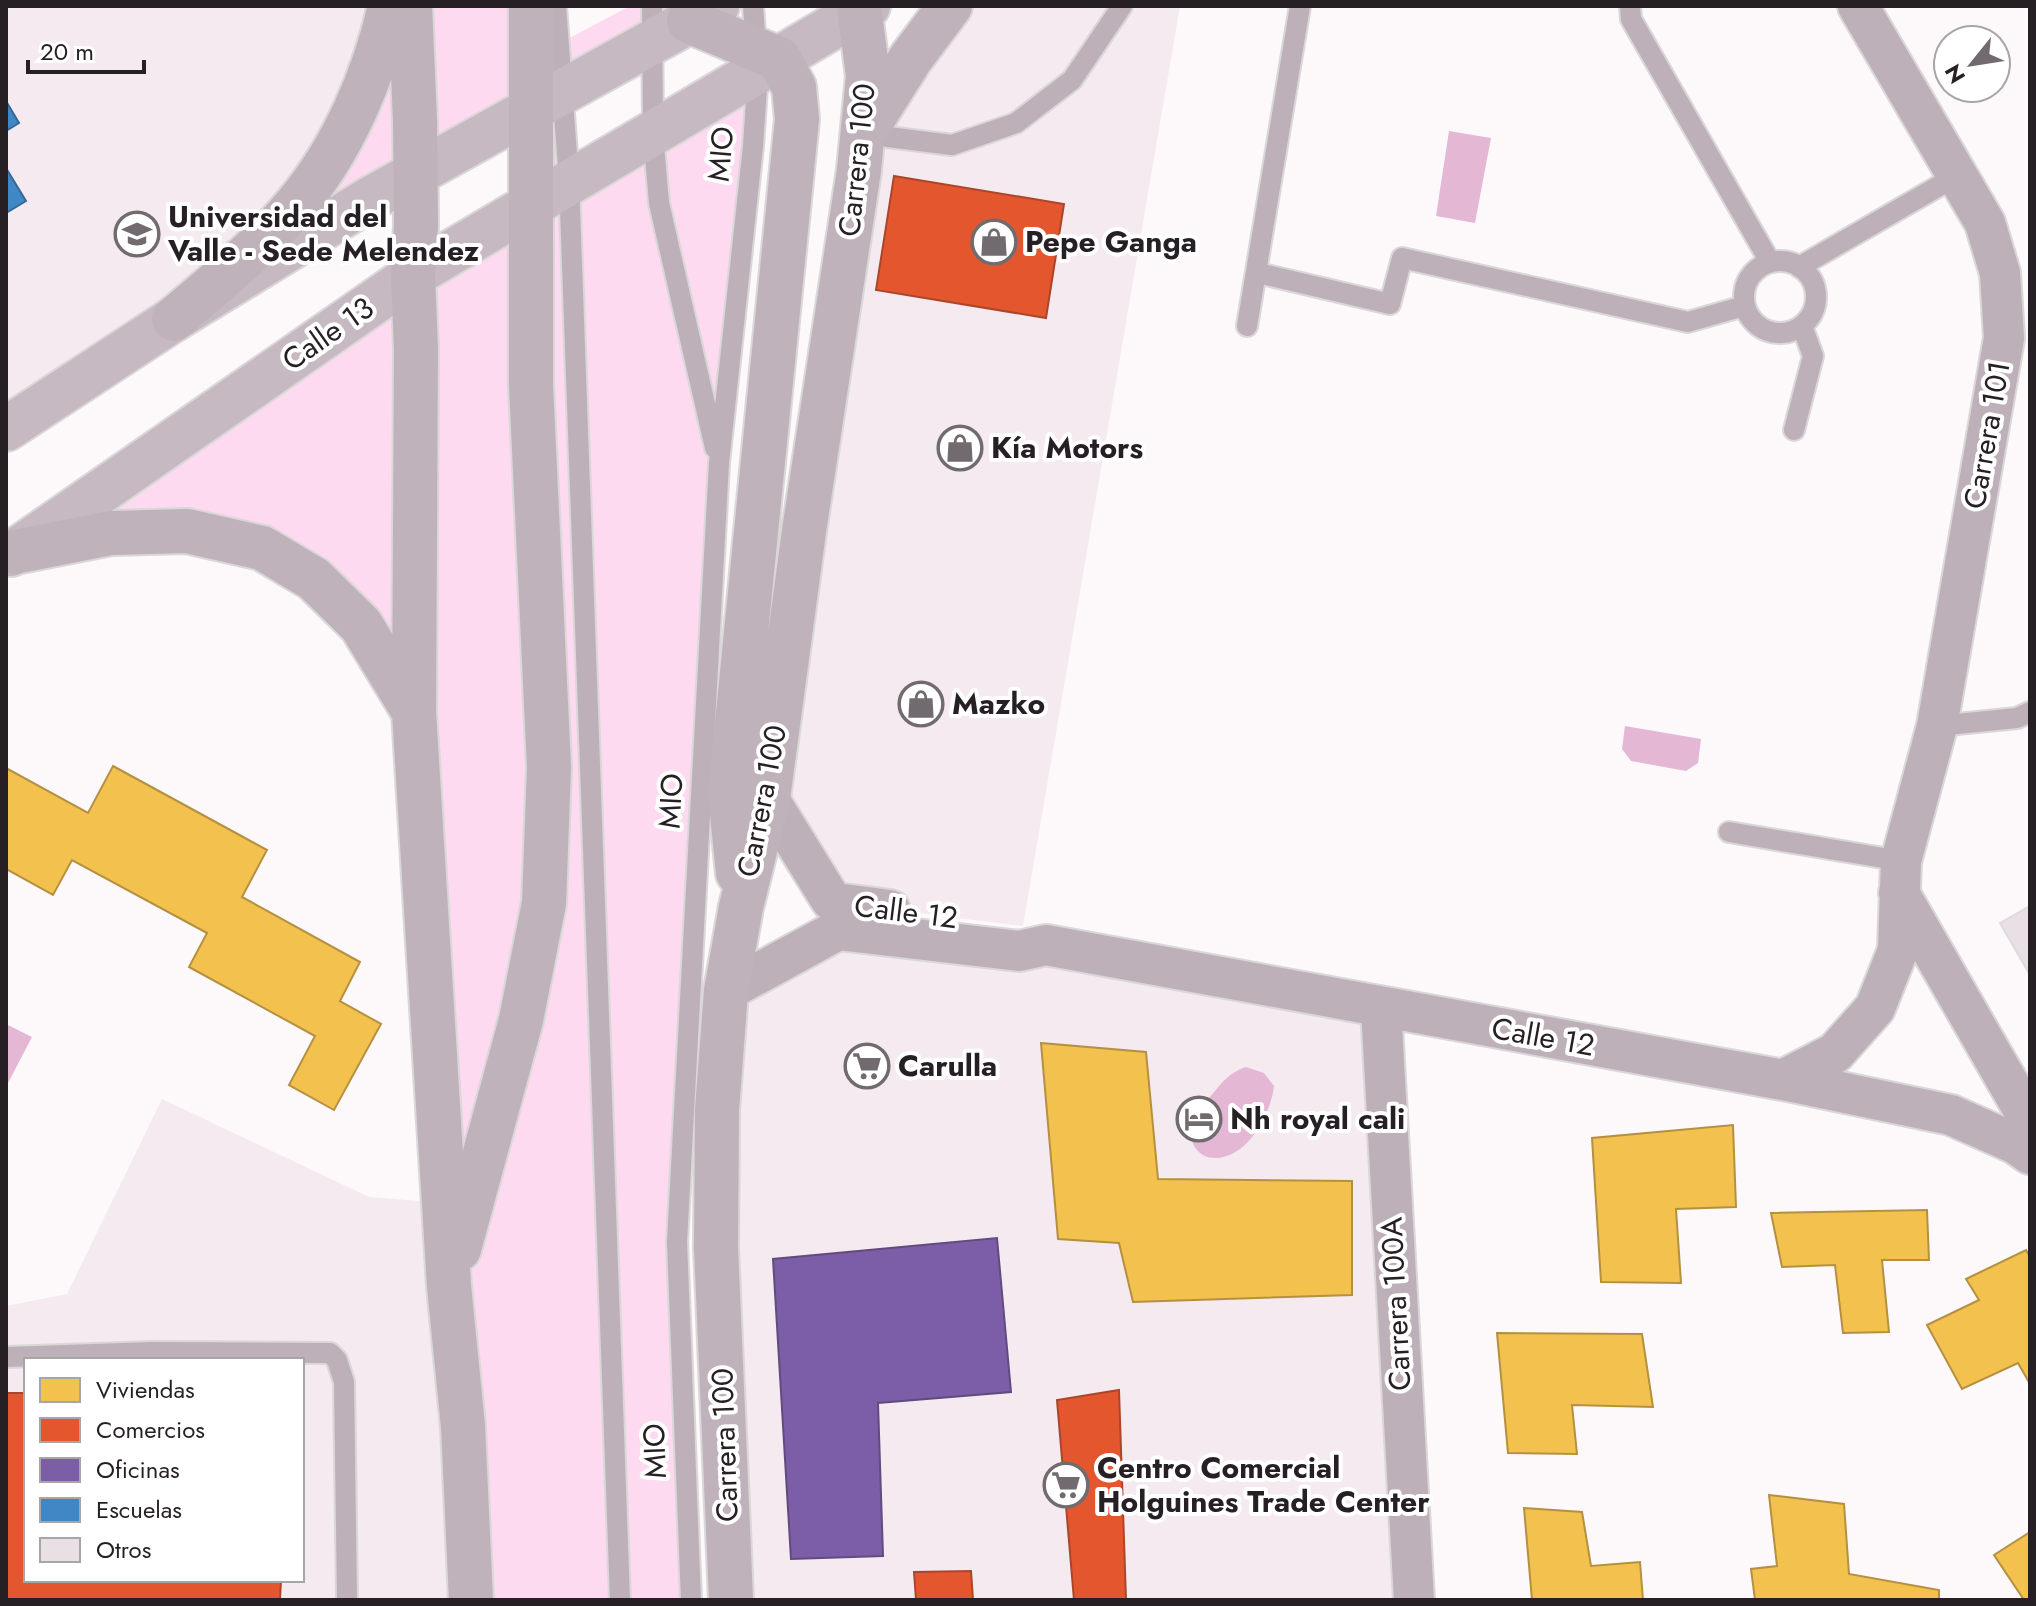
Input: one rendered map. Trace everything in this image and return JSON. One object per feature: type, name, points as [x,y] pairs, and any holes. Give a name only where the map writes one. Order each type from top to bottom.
[{"type":"main road","points":[[174,319],[239,264],[297,204],[344,133],[381,50],[390,6]]},
{"type":"main road","points":[[410,6],[416,349],[414,712],[449,1286],[463,1426],[471,1600]]},
{"type":"main road","points":[[449,1286],[521,1020],[544,903],[549,767],[531,385],[531,204],[547,100],[531,6]]},
{"type":"main road","points":[[864,134],[911,58],[950,6]]},
{"type":"main road","name":"Carrera 100","points":[[731,1600],[716,1247],[717,1110],[726,991],[741,907],[768,798],[804,531],[864,134],[868,76],[862,7]]},
{"type":"main road","name":"Calle 13","points":[[10,555],[413,275],[653,133],[761,46],[862,7]]},
{"type":"main road","points":[[6,429],[174,319],[370,199],[547,100],[678,19],[761,46],[794,87],[797,119],[730,794],[741,907]]},
{"type":"main road","points":[[10,555],[111,533],[187,531],[262,548],[314,579],[361,625],[414,712]]},
{"type":"street","name":"Carrera 101","points":[[1783,1080],[1835,1053],[1875,1008],[1898,950],[1900,877],[1937,726],[2004,338],[2000,273],[1985,223],[1858,6]]},
{"type":"street","name":"Calle 12","points":[[768,798],[827,894],[836,903],[1023,926],[1046,945]]},
{"type":"street","points":[[1900,877],[2030,1121]]},
{"type":"street","name":"Calle 12","points":[[726,991],[838,930],[1019,951],[1046,945],[1783,1080],[1951,1115],[2016,1144],[2030,1154]]},
{"type":"street","name":"Carrera 100A","points":[[1381,1008],[1414,1600]]},
{"type":"lane","name":"MIO","points":[[556,6],[547,100],[569,181],[620,1600]]},
{"type":"lane","points":[[864,134],[952,145],[1016,123],[1072,80],[1122,6]]},
{"type":"lane","points":[[1247,326],[1300,6]]},
{"type":"lane","points":[[1630,6],[1631,19],[1770,262]]},
{"type":"lane","points":[[678,19],[653,133],[659,203],[719,463]]},
{"type":"lane","name":"MIO","points":[[691,1600],[677,1242],[719,463],[761,46]]},
{"type":"lane","points":[[1799,267],[1958,175]]},
{"type":"lane","points":[[1258,273],[1390,304],[1402,258],[1688,322],[1744,306]]},
{"type":"lane","points":[[1784,261],[1799,267],[1808,275],[1814,288],[1816,302],[1811,316],[1802,326],[1789,332],[1775,333],[1762,329],[1751,319],[1744,306],[1743,292],[1748,279],[1757,268],[1770,262],[1784,261]]},
{"type":"lane","points":[[1794,430],[1813,356],[1802,326]]},
{"type":"lane","points":[[1937,726],[2017,718],[2030,712]]},
{"type":"lane","points":[[1729,832],[1900,877]]},
{"type":"lane","points":[[6,1357],[152,1352],[330,1353],[337,1360],[344,1382],[347,1600]]},
{"type":"shaded area","name":"Universidad del Valle - Sede Melendez","points":[[6,6],[390,6],[297,204],[6,429]]},
{"type":"shaded area","points":[[390,6],[556,6],[558,44],[630,6],[717,6],[239,264],[297,204]]},
{"type":"shaded area","points":[[950,6],[1180,6],[1023,926],[836,903],[768,798],[859,170]]},
{"type":"shaded area","points":[[758,72],[719,463],[677,1242],[691,1600],[471,1600],[414,712],[262,548],[15,552]]},
{"type":"shaded area","points":[[1449,131],[1491,138],[1475,223],[1436,216]]},
{"type":"shaded area","points":[[1625,726],[1701,739],[1698,763],[1686,771],[1631,761],[1622,749]]},
{"type":"shaded area","points":[[838,930],[1381,1008],[1414,1600],[731,1600],[726,991]]},
{"type":"shaded area","points":[[6,1024],[32,1037],[6,1087]]},
{"type":"shaded area","points":[[1246,1067],[1264,1073],[1274,1086],[1263,1121],[1238,1151],[1227,1156],[1208,1157],[1193,1144],[1190,1131],[1193,1117],[1225,1080]]},
{"type":"shaded area","points":[[162,1099],[369,1197],[444,1203],[471,1600],[6,1600],[6,1306],[67,1294]]},
{"type":"building: Viviendas","points":[[113,766],[267,850],[242,897],[360,962],[340,1001],[381,1024],[334,1110],[289,1085],[315,1036],[189,967],[207,933],[72,860],[53,895],[6,869],[6,768],[88,813]]},
{"type":"building: Viviendas","points":[[1041,1043],[1146,1052],[1158,1179],[1352,1181],[1352,1295],[1133,1302],[1119,1243],[1058,1239]]},
{"type":"building: Viviendas","points":[[1733,1125],[1736,1207],[1676,1209],[1681,1283],[1601,1282],[1592,1138]]},
{"type":"building: Viviendas","points":[[1927,1210],[1929,1260],[1882,1260],[1889,1332],[1843,1333],[1835,1265],[1782,1267],[1771,1213]]},
{"type":"building: Viviendas","points":[[2026,1250],[2030,1257],[2030,1384],[2018,1363],[1962,1389],[1927,1325],[1979,1300],[1966,1279]]},
{"type":"building: Viviendas","points":[[1497,1333],[1642,1334],[1653,1407],[1572,1405],[1577,1454],[1508,1453]]},
{"type":"building: Viviendas","points":[[1769,1495],[1844,1504],[1849,1574],[1939,1590],[1939,1600],[1755,1600],[1751,1569],[1777,1566]]},
{"type":"building: Viviendas","points":[[1524,1508],[1582,1512],[1591,1566],[1640,1562],[1643,1600],[1532,1600]]},
{"type":"building: Viviendas","points":[[2030,1532],[2030,1600],[2024,1600],[1994,1555]]},
{"type":"building: Comercios","points":[[894,176],[1064,204],[1046,318],[876,290]]},
{"type":"building: Comercios","points":[[1119,1390],[1126,1600],[1074,1600],[1057,1400]]},
{"type":"building: Comercios","points":[[6,1393],[24,1393],[24,1582],[281,1582],[280,1600],[6,1600]]},
{"type":"building: Comercios","points":[[971,1571],[973,1600],[916,1600],[914,1572]]},
{"type":"building: Oficinas","points":[[997,1238],[1011,1392],[878,1403],[883,1556],[791,1559],[773,1259]]},
{"type":"building: Escuelas","points":[[6,101],[19,123],[6,131]]},
{"type":"building: Escuelas","points":[[6,168],[26,201],[6,213]]},
{"type":"building: Otros","points":[[2030,906],[2030,975],[2000,923]]},
{"type":"place","name":"Universidad del Valle - Sede Melendez","points":[[137,234]]},
{"type":"place","name":"Pepe Ganga","points":[[994,242]]},
{"type":"place","name":"Kía Motors","points":[[960,448]]},
{"type":"place","name":"Mazko","points":[[921,704]]},
{"type":"place","name":"Carulla","points":[[867,1066]]},
{"type":"place","name":"Nh royal cali","points":[[1199,1119]]},
{"type":"place","name":"Centro Comercial Holguines Trade Center","points":[[1066,1485]]}]
